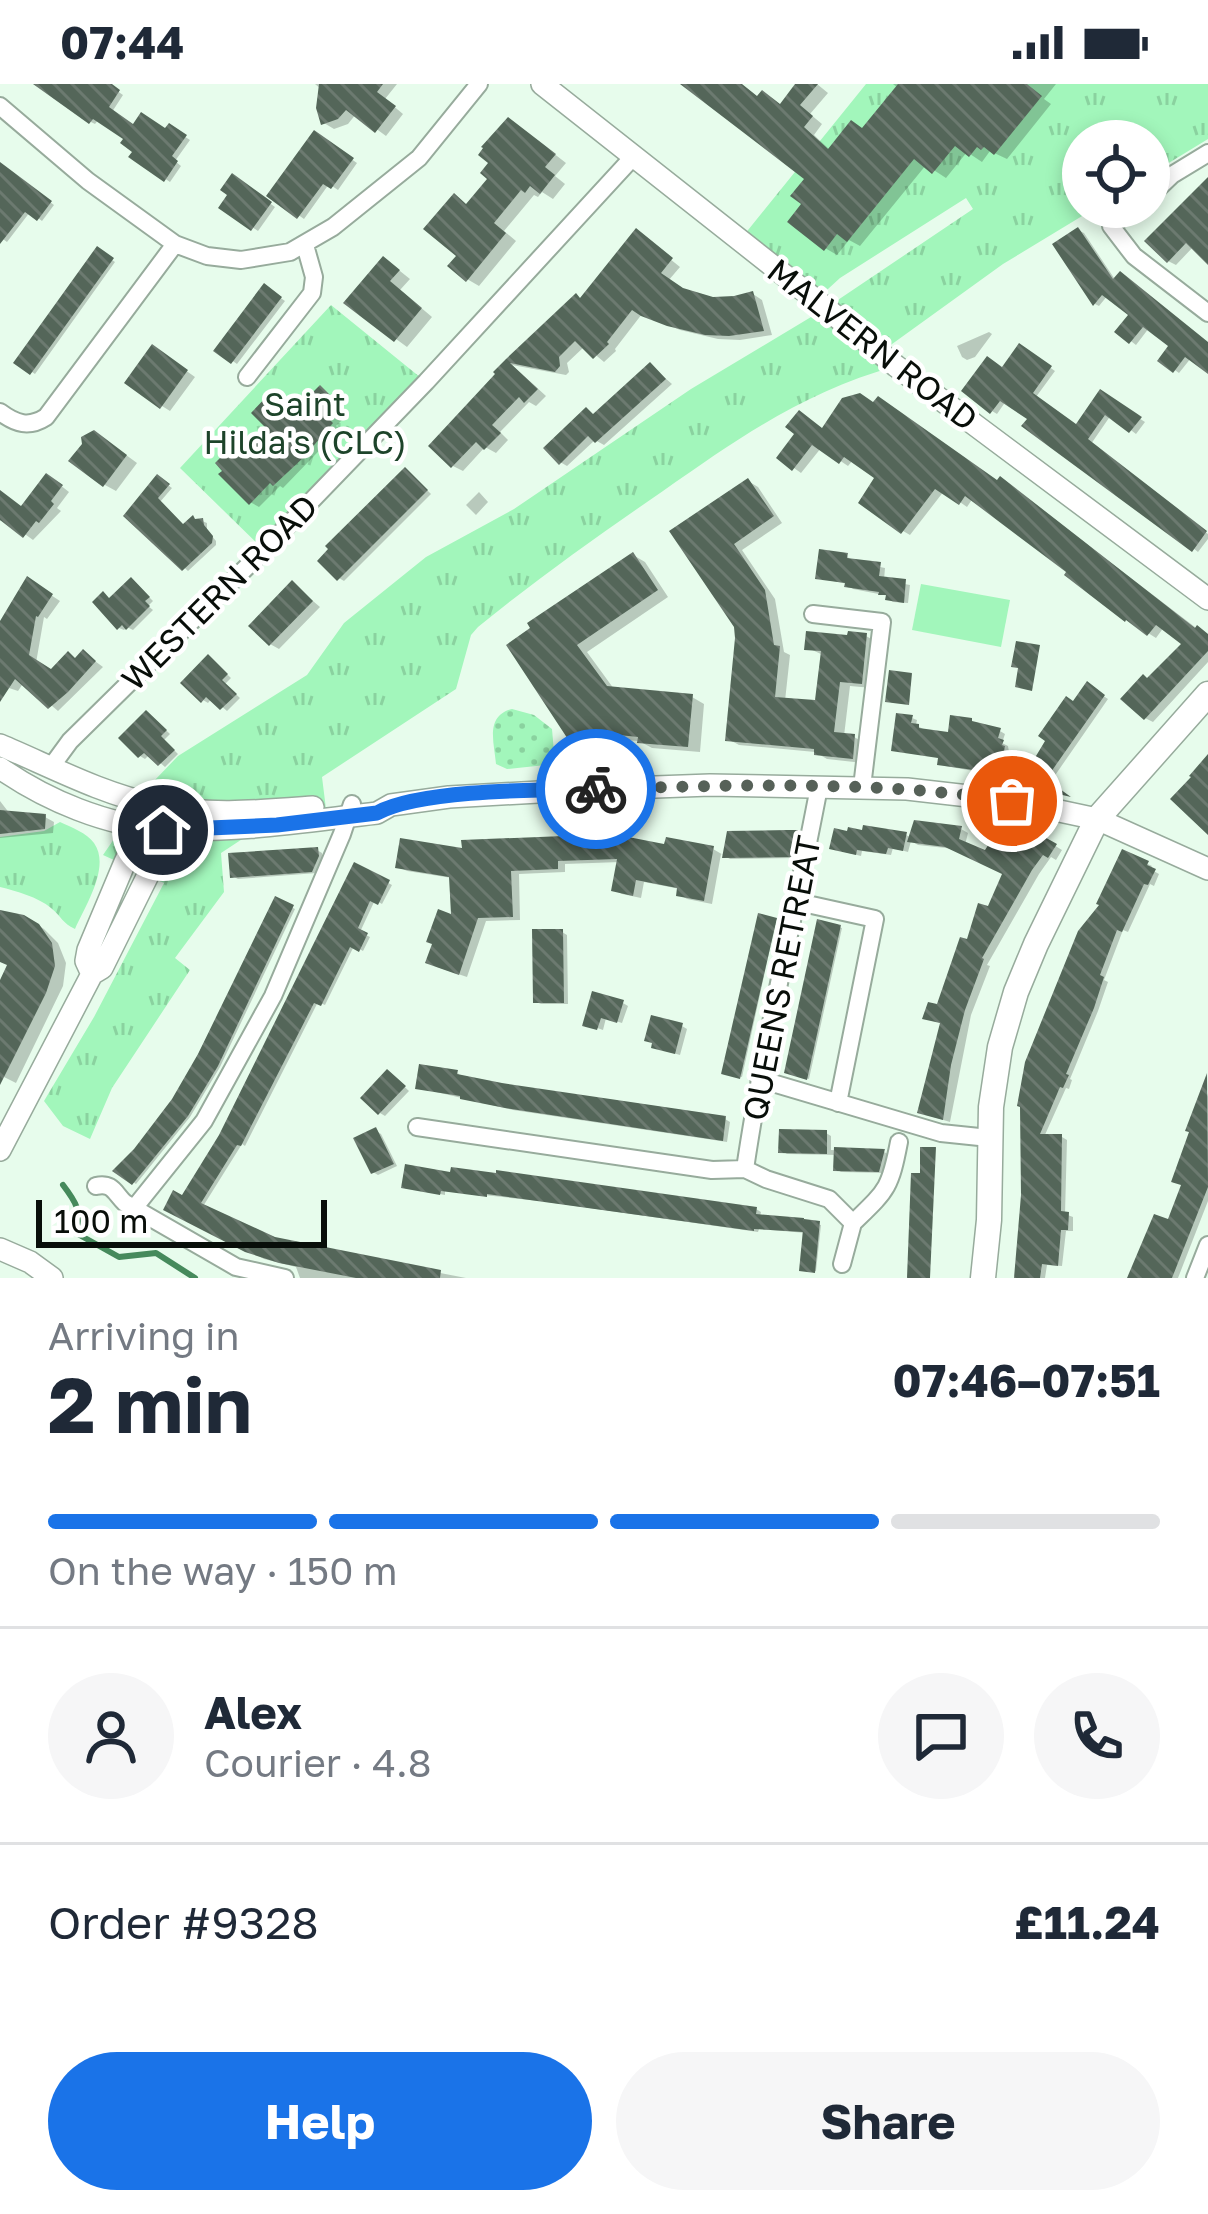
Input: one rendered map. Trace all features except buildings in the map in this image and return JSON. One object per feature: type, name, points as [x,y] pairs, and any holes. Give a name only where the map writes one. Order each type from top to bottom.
[{"type":"main road","points":[[983,1278],[994,1077],[1016,992],[1097,819],[1208,694]]},
{"type":"street","points":[[0,106],[88,181],[175,244],[207,256],[241,260],[274,256],[305,245],[380,192],[419,158],[479,84]]},
{"type":"street","name":"MALVERN ROAD","points":[[542,84],[875,348],[1208,599]]},
{"type":"street","points":[[1170,177],[1208,152]]},
{"type":"street","name":"WESTERN ROAD","points":[[60,771],[70,741],[426,382],[634,156]]},
{"type":"street","points":[[1113,228],[1134,256],[1208,314]]},
{"type":"street","points":[[0,412],[24,424],[46,417],[175,244]]},
{"type":"street","points":[[247,377],[312,292],[314,277],[305,245]]},
{"type":"street","points":[[813,614],[882,622],[862,788]]},
{"type":"street","points":[[0,745],[156,817]]},
{"type":"street","points":[[0,768],[105,819],[377,813],[391,806],[482,794],[710,785],[968,794],[1097,819],[1208,869]]},
{"type":"street","name":"QUEENS RETREAT","points":[[745,1169],[819,787]]},
{"type":"street","points":[[135,1207],[203,1121],[273,996],[351,810]]},
{"type":"street","points":[[0,1173],[4,1144],[92,974],[102,968],[156,859],[156,817]]},
{"type":"street","points":[[797,902],[875,920],[838,1103]]},
{"type":"street","points":[[759,1079],[941,1133],[989,1138]]},
{"type":"street","points":[[417,1127],[712,1170],[745,1169],[830,1199],[853,1223]]},
{"type":"street","points":[[842,1264],[853,1223],[886,1192],[899,1142]]},
{"type":"street","points":[[96,1186],[108,1186],[125,1203],[236,1267],[285,1278]]},
{"type":"street","points":[[1195,1278],[1208,1245]]},
{"type":"street","points":[[0,1249],[52,1278]]},
{"type":"street","points":[[0,1269],[30,1262]]},
{"type":"green space","points":[[866,84],[1208,84],[1208,139],[1170,162],[1170,120],[1062,120],[1062,228],[1003,264],[881,352],[896,366],[832,389],[746,435],[523,592],[471,635],[456,689],[322,777],[326,809],[279,815],[221,853],[224,892],[175,958],[190,970],[112,1088],[90,1139],[63,1126],[44,1101],[164,883],[103,855],[153,782],[178,756],[307,675],[344,623],[426,557],[514,509],[691,389],[826,308],[973,209],[966,198],[840,278],[816,300],[740,240]]},
{"type":"green space","name":"Saint Hilda's (CLC)","points":[[331,305],[426,382],[264,550],[180,468]]},
{"type":"green space","points":[[921,584],[1010,600],[1001,647],[912,630]]},
{"type":"green space","points":[[512,709],[534,715],[552,729],[555,764],[507,769],[496,764],[495,724],[503,712]]},
{"type":"green space","points":[[60,822],[94,843],[100,863],[75,929],[40,901],[0,887],[0,837],[44,831]]},
{"type":"waterway","points":[[63,1185],[77,1207],[76,1233],[119,1257],[156,1253],[195,1278]]},
{"type":"way so far","points":[[596,789],[862,788],[1012,801]]},
{"type":"route","points":[[163,830],[277,825],[377,813],[391,806],[449,797],[596,789]]}]
